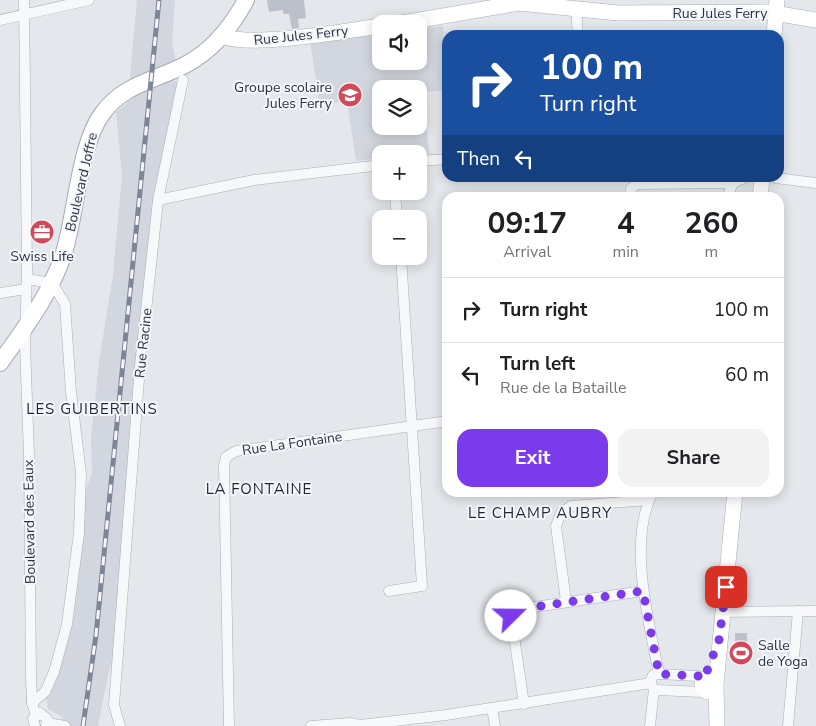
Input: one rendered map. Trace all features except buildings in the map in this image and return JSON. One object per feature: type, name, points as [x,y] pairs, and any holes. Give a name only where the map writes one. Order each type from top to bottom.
[{"type":"main road","name":"Boulevard Joffre","points":[[0,363],[52,283],[65,249],[93,130],[102,114],[125,90],[186,64],[222,36],[246,0]]},
{"type":"street","name":"Boulevard des Eaux","points":[[24,0],[25,327],[32,703],[36,715]]},
{"type":"street","points":[[0,20],[89,0]]},
{"type":"street","name":"Rue Jules Ferry","points":[[427,19],[512,4],[539,4],[618,14],[728,11],[777,7],[816,20]]},
{"type":"street","points":[[775,30],[777,7]]},
{"type":"street","points":[[576,9],[578,30]]},
{"type":"street","name":"Rue Jules Ferry","points":[[222,36],[236,41],[271,40],[372,27]]},
{"type":"street","name":"Rue Racine","points":[[120,726],[117,722],[114,705],[140,366],[158,200],[183,80]]},
{"type":"street","points":[[427,160],[442,159]]},
{"type":"street","points":[[158,200],[254,180],[372,166]]},
{"type":"street","points":[[784,179],[816,183]]},
{"type":"street","points":[[631,192],[631,188],[638,184],[733,183],[729,192]]},
{"type":"street","points":[[389,591],[422,586],[401,265]]},
{"type":"street","points":[[0,293],[26,284],[52,283],[65,304],[82,498],[67,624],[54,672],[45,692],[32,703]]},
{"type":"street","name":"Rue La Fontaine","points":[[229,726],[224,466],[226,457],[236,451],[442,421]]},
{"type":"street","points":[[566,602],[556,526],[561,513],[571,506],[643,497]]},
{"type":"street","points":[[651,497],[642,538],[643,591],[659,674]]},
{"type":"street","points":[[711,726],[704,700],[719,640],[734,497]]},
{"type":"street","points":[[524,704],[511,616],[521,609],[643,591]]},
{"type":"street","points":[[788,726],[798,611]]},
{"type":"street","points":[[723,612],[816,611]]},
{"type":"street","points":[[650,726],[653,675],[659,674],[698,676],[708,685],[717,726]]},
{"type":"street","points":[[311,726],[350,723],[360,726],[652,686],[701,692],[708,685]]},
{"type":"street","points":[[492,708],[495,726]]},
{"type":"street","points":[[35,726],[33,722],[36,715],[45,715],[46,725],[65,726]]},
{"type":"shaded area","points":[[137,0],[175,0],[172,43],[176,62],[155,86],[173,80],[177,82],[177,87],[154,197],[113,666],[110,666],[98,726],[61,726],[62,717],[48,709],[46,697],[65,644],[85,492],[92,473],[91,438],[99,362],[113,275],[122,175],[116,112],[133,98],[130,76]]},
{"type":"shaded area","name":"Groupe scolaire Jules Ferry","points":[[443,26],[442,90],[427,92],[427,80],[372,80],[372,135],[427,135],[427,129],[429,154],[427,154],[427,145],[372,145],[372,159],[356,161],[347,101],[330,103],[329,99],[319,100],[310,41],[372,36],[372,70],[427,70],[427,28]]},
{"type":"railway","points":[[83,726],[96,635],[159,0]]},
{"type":"place","name":"Groupe scolaire Jules Ferry","points":[[350,95]]},
{"type":"place","name":"Swiss Life","points":[[42,232]]},
{"type":"place","name":"Salle de Yoga","points":[[741,653]]},
{"type":"district","name":"LES GUIBERTINS","points":[[92,409]]},
{"type":"district","name":"LA FONTAINE","points":[[259,489]]},
{"type":"district","name":"LE CHAMP AUBRY","points":[[540,513]]},
{"type":"route","points":[[511,616],[521,609],[643,591],[659,674],[698,676],[704,679],[714,658],[715,647],[719,640],[726,587]]}]
